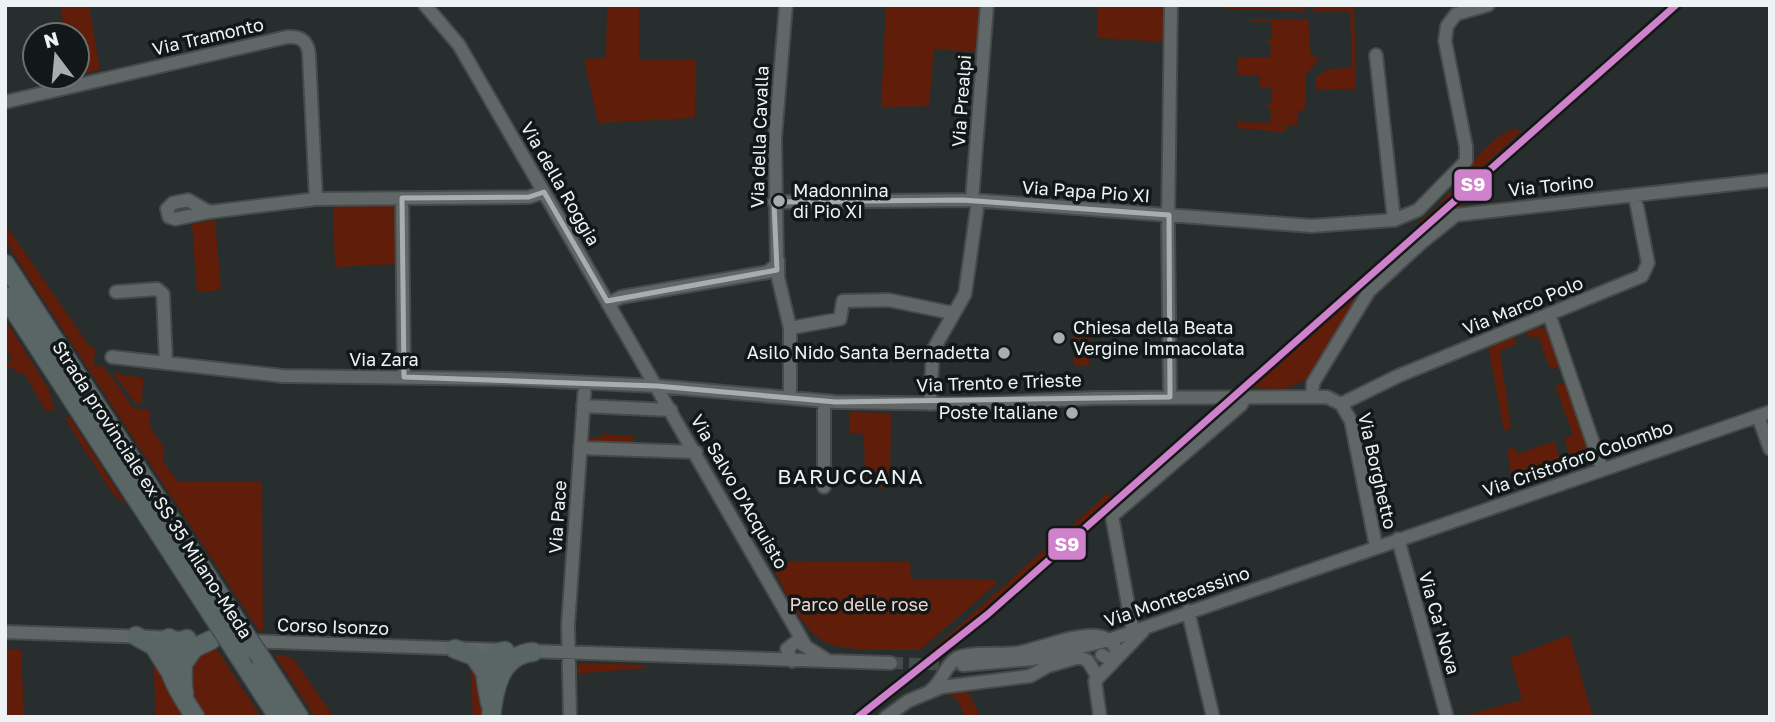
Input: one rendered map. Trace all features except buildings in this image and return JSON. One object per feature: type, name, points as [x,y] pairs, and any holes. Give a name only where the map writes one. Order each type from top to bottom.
[{"type":"highway","name":"Strada provinciale ex SS 35 Milano-Meda","points":[[5,264],[299,717]]},
{"type":"highway","name":"Strada provinciale ex SS 35 Milano-Meda","points":[[5,296],[278,717]]},
{"type":"highway","points":[[136,636],[154,646],[178,670]]},
{"type":"highway","points":[[178,639],[169,653],[178,670],[192,713]]},
{"type":"highway","points":[[178,670],[194,648],[211,640]]},
{"type":"highway","points":[[455,649],[474,656],[485,672]]},
{"type":"highway","points":[[491,652],[497,667],[491,717],[485,672],[486,660],[491,652]]},
{"type":"highway","points":[[496,687],[502,671],[512,659],[533,652]]},
{"type":"street","name":"Via della Roggia","points":[[425,5],[453,36],[657,387]]},
{"type":"street","name":"Via della Cavalla","points":[[786,5],[776,114],[774,269],[789,322],[790,398]]},
{"type":"street","name":"Via Prealpi","points":[[930,404],[933,350],[965,294],[975,200],[987,5]]},
{"type":"street","points":[[1170,397],[1171,5]]},
{"type":"street","name":"Via Papa Pio XI","points":[[774,202],[975,200],[1311,226],[1394,220],[1418,210],[1466,161],[1445,34],[1455,14],[1488,5]]},
{"type":"street","name":"Via Tramonto","points":[[5,102],[287,37],[299,38],[307,44],[309,55],[316,199]]},
{"type":"street","points":[[1376,54],[1394,220]]},
{"type":"street","name":"Via Torino","points":[[1312,396],[1313,383],[1364,298],[1450,218],[1469,212],[1770,180]]},
{"type":"street","points":[[209,212],[316,199],[529,197],[544,191]]},
{"type":"street","name":"Via Marco Polo","points":[[1341,404],[1398,376],[1646,273],[1648,259],[1635,195]]},
{"type":"street","points":[[402,198],[404,377]]},
{"type":"street","points":[[608,304],[621,297],[774,269]]},
{"type":"street","points":[[116,292],[158,289],[163,294],[166,363]]},
{"type":"street","points":[[789,322],[842,317],[843,301],[889,300],[935,307],[952,313]]},
{"type":"street","points":[[1549,314],[1602,469]]},
{"type":"street","name":"Via Zara","points":[[112,357],[283,376],[404,377],[657,387]]},
{"type":"street","name":"Via Pace","points":[[570,717],[567,653],[585,384]]},
{"type":"street","name":"Via Trento e Trieste","points":[[657,387],[824,401],[930,404],[1312,396],[1331,398],[1341,404]]},
{"type":"street","name":"Via Salvo D'Acquisto","points":[[657,387],[805,645]]},
{"type":"street","points":[[1133,632],[1112,516],[1241,405],[1246,396]]},
{"type":"street","points":[[824,401],[824,487]]},
{"type":"street","name":"Via Borghetto","points":[[1341,404],[1352,427],[1376,546]]},
{"type":"street","points":[[583,406],[671,410]]},
{"type":"street","points":[[1764,414],[1770,449]]},
{"type":"street","name":"Via Cristoforo Colombo","points":[[1398,539],[1764,414]]},
{"type":"street","points":[[580,449],[696,452]]},
{"type":"street","name":"Via Montecassino","points":[[956,666],[1024,661],[1109,640],[1154,622],[1398,539]]},
{"type":"street","name":"Via Ca' Nova","points":[[1398,539],[1447,717]]},
{"type":"street","points":[[1188,611],[1213,717]]},
{"type":"street","name":"Via Salvo D'Acquisto","points":[[788,646],[793,632],[789,616]]},
{"type":"street","points":[[1100,673],[1154,622]]},
{"type":"street","name":"Corso Isonzo","points":[[5,632],[533,652]]},
{"type":"street","points":[[930,691],[963,656],[1014,653],[1087,636],[1109,640],[1116,649],[1116,657]]},
{"type":"street","points":[[763,660],[777,657],[797,641],[820,656],[835,661]]},
{"type":"street","points":[[796,661],[807,655],[805,645]]},
{"type":"street","points":[[788,646],[788,656],[796,661]]},
{"type":"street","points":[[1088,646],[1097,649],[1110,660],[1116,657]]},
{"type":"street","points":[[533,652],[891,663]]},
{"type":"street","points":[[1100,717],[1094,686],[1100,673],[1102,655]]},
{"type":"street","points":[[886,717],[904,703],[930,691],[963,682],[1025,677],[1048,666],[1080,657],[1086,659],[1100,673]]},
{"type":"street","points":[[956,666],[951,679],[963,682]]},
{"type":"highlighted area","points":[[544,192],[607,301],[777,270],[774,202],[962,200],[1169,215],[1170,397],[836,402],[657,386],[404,377],[402,198],[529,197]]},
{"type":"green space","points":[[60,5],[89,5],[100,70],[91,72],[91,21],[63,21]]},
{"type":"green space","points":[[607,5],[639,5],[639,59],[696,59],[695,118],[598,123],[584,59],[606,58]]},
{"type":"green space","points":[[886,5],[980,5],[977,52],[934,49],[929,106],[881,107]]},
{"type":"green space","points":[[1097,5],[1163,5],[1163,42],[1097,38]]},
{"type":"green space","points":[[1226,5],[1306,5],[1306,11],[1226,9]]},
{"type":"green space","points":[[1314,5],[1354,5],[1356,89],[1315,90],[1316,77],[1328,69],[1352,68],[1350,11],[1314,11]]},
{"type":"green space","points":[[1251,19],[1308,19],[1311,56],[1320,58],[1305,76],[1305,110],[1297,111],[1297,125],[1285,125],[1285,132],[1238,128],[1238,122],[1270,123],[1271,109],[1267,108],[1267,104],[1272,104],[1272,87],[1260,87],[1259,75],[1238,75],[1238,57],[1270,58],[1271,44],[1267,43],[1267,39],[1272,39],[1272,22],[1251,22]]},
{"type":"green space","points":[[1513,129],[1522,131],[1418,223],[1440,203],[1492,142]]},
{"type":"green space","points":[[1462,202],[1463,207],[1455,211],[1352,307],[1307,379],[1285,389],[1252,388]]},
{"type":"green space","points":[[392,205],[395,209],[395,264],[335,267],[333,206]]},
{"type":"green space","points":[[215,220],[221,290],[197,292],[192,224]]},
{"type":"green space","points":[[5,224],[90,347],[95,348],[94,365],[105,367],[105,373],[109,373],[133,408],[149,410],[149,425],[164,448],[163,461],[178,482],[262,482],[263,631],[259,631],[12,252],[5,236]]},
{"type":"green space","points":[[5,319],[49,390],[54,410],[46,411],[24,373],[18,373],[11,367],[5,369],[5,360],[11,361],[12,355],[5,354]]},
{"type":"green space","points":[[1089,326],[1089,366],[1074,366],[1072,327]]},
{"type":"green space","points":[[1537,326],[1547,331],[1559,367],[1553,369],[1548,365],[1538,336],[1531,338],[1526,333]]},
{"type":"green space","points":[[1516,335],[1516,344],[1500,351],[1511,428],[1504,431],[1488,346]]},
{"type":"green space","points":[[113,373],[143,378],[142,403],[135,403]]},
{"type":"green space","points":[[1565,383],[1590,457],[1588,463],[1574,468],[1564,438],[1573,435],[1555,386]]},
{"type":"green space","points":[[850,412],[891,413],[890,487],[865,487],[864,434],[850,433]]},
{"type":"green space","points":[[69,416],[126,505],[113,494],[68,424],[66,417]]},
{"type":"green space","points":[[601,434],[634,436],[634,447],[589,445],[590,437],[601,437]]},
{"type":"green space","points":[[1554,441],[1564,471],[1514,488],[1507,450],[1515,447],[1518,454]]},
{"type":"green space","points":[[1109,492],[1110,500],[957,634],[921,660]]},
{"type":"green space","name":"Parco delle rose","points":[[769,561],[910,562],[911,580],[994,580],[997,583],[920,650],[850,648],[824,641],[808,628],[795,610]]},
{"type":"green space","points":[[1569,635],[1593,717],[1459,717],[1522,700],[1510,658]]},
{"type":"green space","points":[[208,648],[216,648],[261,717],[203,717],[190,689],[189,671],[192,663]]},
{"type":"green space","points":[[5,649],[21,650],[24,717],[5,717]]},
{"type":"green space","points":[[274,654],[293,658],[334,717],[315,717]]},
{"type":"green space","points":[[153,657],[185,717],[156,717]]},
{"type":"green space","points":[[470,662],[475,665],[484,697],[484,717],[473,717]]},
{"type":"green space","points":[[580,663],[646,665],[646,668],[574,674]]},
{"type":"green space","points":[[966,689],[981,717],[965,717],[957,699],[946,693]]},
{"type":"tunnel","points":[[891,663],[959,665]]},
{"type":"transit line","name":"S9","points":[[858,717],[988,614],[1676,5]]},
{"type":"place","name":"Madonnina di Pio XI","points":[[779,201]]},
{"type":"place","name":"Chiesa della Beata Vergine Immacolata","points":[[1059,338]]},
{"type":"place","name":"Asilo Nido Santa Bernadetta","points":[[1004,353]]},
{"type":"place","name":"Poste Italiane","points":[[1072,413]]},
{"type":"district","name":"BARUCCANA","points":[[851,477]]}]
